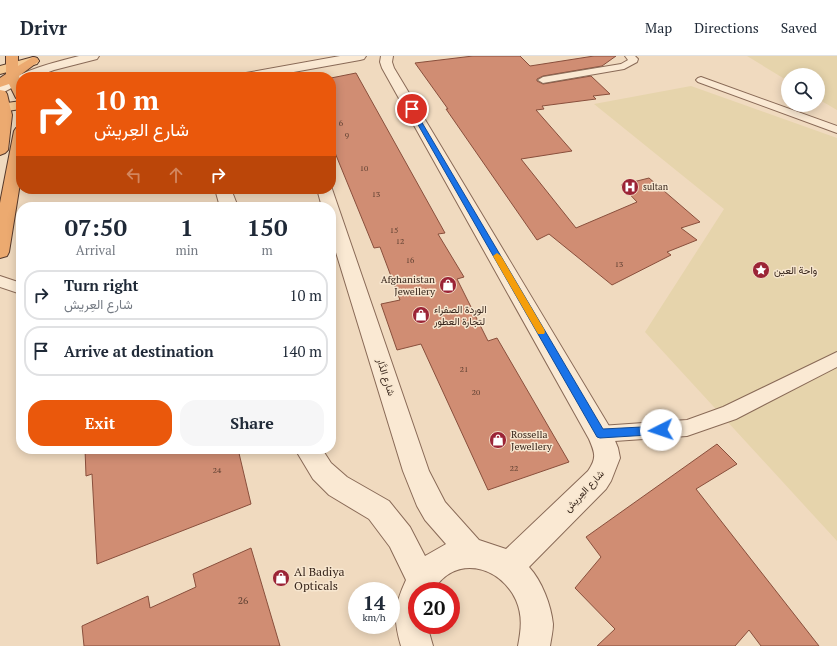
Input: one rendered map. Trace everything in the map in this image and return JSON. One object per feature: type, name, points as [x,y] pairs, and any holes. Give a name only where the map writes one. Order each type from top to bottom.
[{"type":"highway","points":[[0,83],[16,73]]},
{"type":"highway","points":[[0,150],[6,119],[2,103]]},
{"type":"highway","points":[[0,252],[11,169],[16,150]]},
{"type":"main road","points":[[2,103],[16,104]]},
{"type":"street","points":[[20,70],[57,56]]},
{"type":"street","points":[[20,70],[93,56]]},
{"type":"street","points":[[282,72],[340,60],[375,61]]},
{"type":"street","name":"شارع العِريش","points":[[375,61],[600,434],[608,452],[607,466],[597,480],[508,567]]},
{"type":"street","points":[[0,90],[16,74]]},
{"type":"street","name":"شارع الدَّار","points":[[336,223],[416,472],[435,511],[471,552]]},
{"type":"street","points":[[311,454],[322,471],[338,486],[379,510],[400,537],[421,579]]},
{"type":"street","points":[[417,646],[411,625],[412,600],[421,579],[434,564],[452,555],[471,552],[490,556],[508,567],[522,582],[532,602],[538,639]]},
{"type":"lane","points":[[619,56],[621,58],[620,62],[610,65],[540,78],[624,66],[632,62],[633,59],[630,56]]},
{"type":"lane","points":[[701,80],[837,130]]},
{"type":"lane","points":[[0,281],[16,287]]},
{"type":"lane","points":[[600,434],[687,428],[729,413],[837,359]]},
{"type":"shaded area","points":[[747,56],[837,56],[837,110],[825,103],[825,68],[781,68],[781,77]]},
{"type":"shaded area","name":"واحة العين","points":[[691,86],[837,138],[837,541],[645,332],[724,209],[594,104]]},
{"type":"building","points":[[473,56],[520,56],[530,66],[594,56],[616,56],[602,66],[543,76],[537,79],[537,81],[543,84],[591,76],[610,94],[593,96],[596,99],[542,106],[544,109],[536,110],[572,151],[521,159],[576,228],[637,202],[621,185],[649,178],[700,222],[681,228],[697,240],[667,252],[671,255],[612,285],[549,234],[537,240],[415,63]]},
{"type":"building","points":[[356,73],[445,233],[438,234],[464,277],[457,279],[488,341],[497,338],[569,462],[488,490],[421,344],[397,350],[381,304],[400,300],[380,247],[374,248],[336,155],[336,77]]},
{"type":"building","points":[[717,444],[737,464],[696,489],[819,646],[761,646],[749,630],[735,646],[597,646],[615,629],[575,588],[601,557],[586,537]]},
{"type":"building","points":[[85,454],[239,454],[251,504],[97,564],[92,474],[86,476]]},
{"type":"building","points":[[251,548],[280,646],[84,646],[82,626],[148,596],[150,608],[196,587],[193,574]]},
{"type":"slow traffic","points":[[497,256],[541,332]]},
{"type":"place","name":"sultan","points":[[630,187]]},
{"type":"place","name":"واحة العين","points":[[761,270]]},
{"type":"place","name":"Afghanistan Jewellery","points":[[448,285]]},
{"type":"place","name":"الوردة الصفراء لتجارة العطور","points":[[421,315]]},
{"type":"place","name":"Rossella Jewellery","points":[[498,440]]},
{"type":"place","name":"Al Badiya Opticals","points":[[281,578]]},
{"type":"route","points":[[412,109],[600,434],[661,430]]}]
